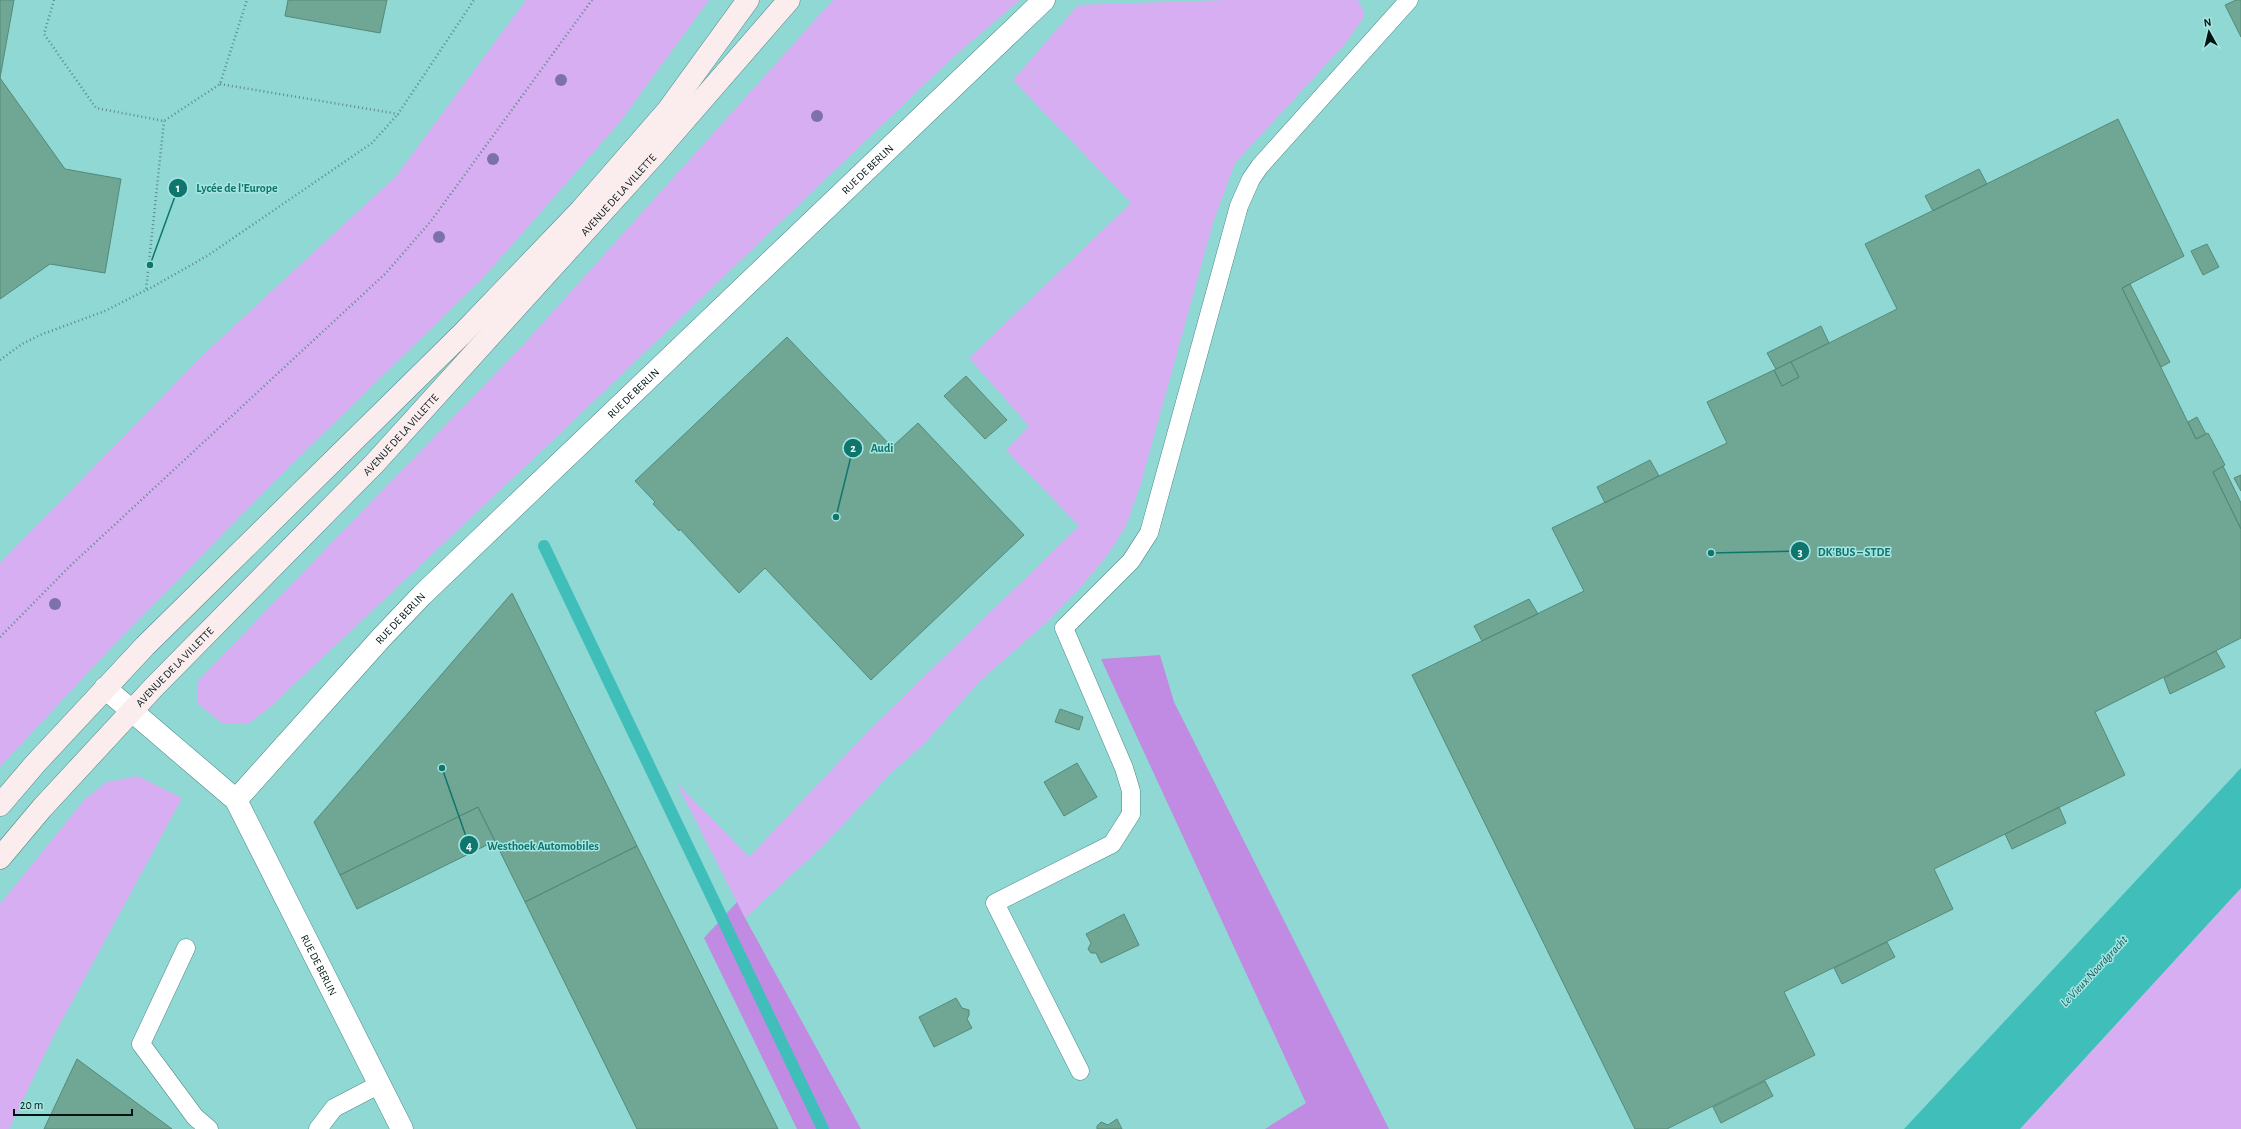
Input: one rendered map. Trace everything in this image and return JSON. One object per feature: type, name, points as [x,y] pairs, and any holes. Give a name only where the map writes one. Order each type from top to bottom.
[{"type":"main road","name":"AVENUE DE LA VILLETTE","points":[[0,805],[105,688],[145,646],[468,327],[565,227],[668,110],[748,0]]},
{"type":"main road","name":"AVENUE DE LA VILLETTE","points":[[0,858],[42,808],[133,710],[370,468],[650,160],[789,0]]},
{"type":"street","name":"RUE DE BERLIN","points":[[236,800],[382,637],[422,595],[1044,0]]},
{"type":"street","name":"RUE DE BERLIN","points":[[105,688],[133,710],[236,800],[402,1129]]},
{"type":"lane","points":[[1080,1071],[995,903],[1112,844],[1131,814],[1130,791],[1124,768],[1064,628],[1131,561],[1149,533],[1239,206],[1251,179],[1260,166],[1408,0]]},
{"type":"lane","points":[[186,948],[141,1044],[195,1117],[209,1129]]},
{"type":"lane","points":[[318,1129],[334,1108],[380,1084]]},
{"type":"path","points":[[54,0],[44,34],[96,108],[164,121],[220,84],[247,0]]},
{"type":"path","points":[[0,360],[22,344],[40,335],[106,311],[207,256],[372,143],[398,114],[474,0]]},
{"type":"path","points":[[0,637],[69,567],[386,273],[430,220],[592,0]]},
{"type":"path","points":[[220,84],[398,114]]},
{"type":"path","points":[[146,290],[164,121]]},
{"type":"shaded area","points":[[0,0],[2241,0],[2241,888],[2020,1129],[0,1129]]},
{"type":"shaded area","points":[[526,0],[709,0],[620,122],[484,277],[283,473],[110,649],[0,767],[0,563],[205,353],[396,176]]},
{"type":"shaded area","points":[[833,0],[1020,0],[952,58],[549,444],[268,709],[248,724],[223,724],[197,703],[198,681],[522,346]]},
{"type":"shaded area","points":[[1225,0],[1358,0],[1363,10],[1364,17],[1345,44],[1235,163],[1213,223],[1141,483],[1126,526],[1109,553],[1082,586],[1047,622],[979,682],[923,745],[892,772],[824,845],[745,918],[676,782],[749,857],[871,728],[1079,526],[1006,450],[1029,426],[969,358],[1131,203],[1013,80],[1078,5]]},
{"type":"shaded area","points":[[1160,655],[1174,702],[1389,1129],[1265,1129],[1306,1103],[1101,659]]},
{"type":"shaded area","points":[[138,776],[182,798],[54,1035],[9,1129],[0,1129],[0,904],[85,799],[107,782]]},
{"type":"shaded area","points":[[2241,888],[2241,1129],[2020,1129]]},
{"type":"shaded area","points":[[737,902],[861,1129],[797,1129],[704,938]]},
{"type":"water","name":"Le Vieux Noordgracht","points":[[2241,768],[2241,888],[2020,1129],[1904,1129]]},
{"type":"building","points":[[0,0],[14,0],[0,78]]},
{"type":"building","points":[[288,0],[387,0],[380,33],[285,16]]},
{"type":"building","points":[[2236,0],[2241,0],[2241,37],[2225,5]]},
{"type":"building","points":[[0,78],[65,169],[121,179],[105,273],[50,264],[0,299]]},
{"type":"building","points":[[2118,119],[2184,256],[2122,288],[2196,439],[2208,433],[2225,465],[2213,472],[2241,529],[2241,638],[2095,712],[2125,775],[1934,869],[1953,909],[1784,992],[1815,1055],[1667,1129],[1635,1129],[1412,675],[1584,591],[1552,528],[1727,443],[1707,402],[1774,370],[1782,386],[1799,377],[1791,362],[1897,309],[1865,244]]},
{"type":"building","points":[[1979,169],[1987,184],[1933,211],[1925,196]]},
{"type":"building","points":[[2207,244],[2219,267],[2203,275],[2191,251]]},
{"type":"building","points":[[2130,284],[2170,362],[2161,367],[2122,288]]},
{"type":"building","points":[[1821,326],[1829,343],[1776,369],[1767,353]]},
{"type":"building","points":[[787,337],[892,447],[918,423],[1024,535],[871,680],[765,568],[739,593],[680,529],[679,531],[653,504],[655,502],[635,481]]},
{"type":"building","points":[[1791,362],[1799,377],[1782,386],[1774,370]]},
{"type":"building","points":[[966,376],[1007,420],[985,439],[944,396]]},
{"type":"building","points":[[2197,417],[2206,434],[2196,439],[2188,422]]},
{"type":"building","points":[[1650,460],[1659,476],[1605,503],[1597,487]]},
{"type":"building","points":[[2223,466],[2241,503],[2241,529],[2213,472]]},
{"type":"building","points":[[2241,475],[2241,491],[2234,478]]},
{"type":"building","points":[[512,593],[637,846],[525,902],[478,807],[340,875],[314,822]]},
{"type":"building","points":[[1529,599],[1538,614],[1482,641],[1474,626]]},
{"type":"building","points":[[2216,651],[2225,667],[2170,694],[2164,678]]},
{"type":"building","points":[[1060,709],[1083,717],[1079,730],[1055,722]]},
{"type":"building","points":[[1077,763],[1097,797],[1064,816],[1044,782]]},
{"type":"building","points":[[478,807],[495,841],[357,909],[340,875]]},
{"type":"building","points":[[2059,807],[2066,823],[2012,849],[2005,834]]},
{"type":"building","points":[[637,846],[778,1129],[637,1129],[525,902]]},
{"type":"building","points":[[1124,914],[1139,945],[1101,963],[1096,953],[1091,953],[1088,949],[1091,943],[1086,934]]},
{"type":"building","points":[[1887,942],[1895,957],[1842,984],[1834,968]]},
{"type":"building","points":[[956,998],[962,1008],[969,1010],[967,1019],[972,1028],[934,1047],[919,1017]]},
{"type":"building","points":[[77,1059],[172,1129],[44,1129]]},
{"type":"building","points":[[1765,1081],[1773,1096],[1721,1123],[1713,1107]]},
{"type":"building","points":[[1117,1119],[1122,1129],[1097,1129],[1097,1126],[1101,1122],[1108,1125]]},
{"type":"waterway","points":[[544,546],[823,1129]]},
{"type":"place","name":"Lycée de l'Europe","points":[[150,265]]},
{"type":"place","name":"Audi","points":[[836,517]]},
{"type":"place","name":"DK'BUS – STDE","points":[[1711,553]]},
{"type":"place","name":"Westhoek Automobiles","points":[[442,768]]}]
